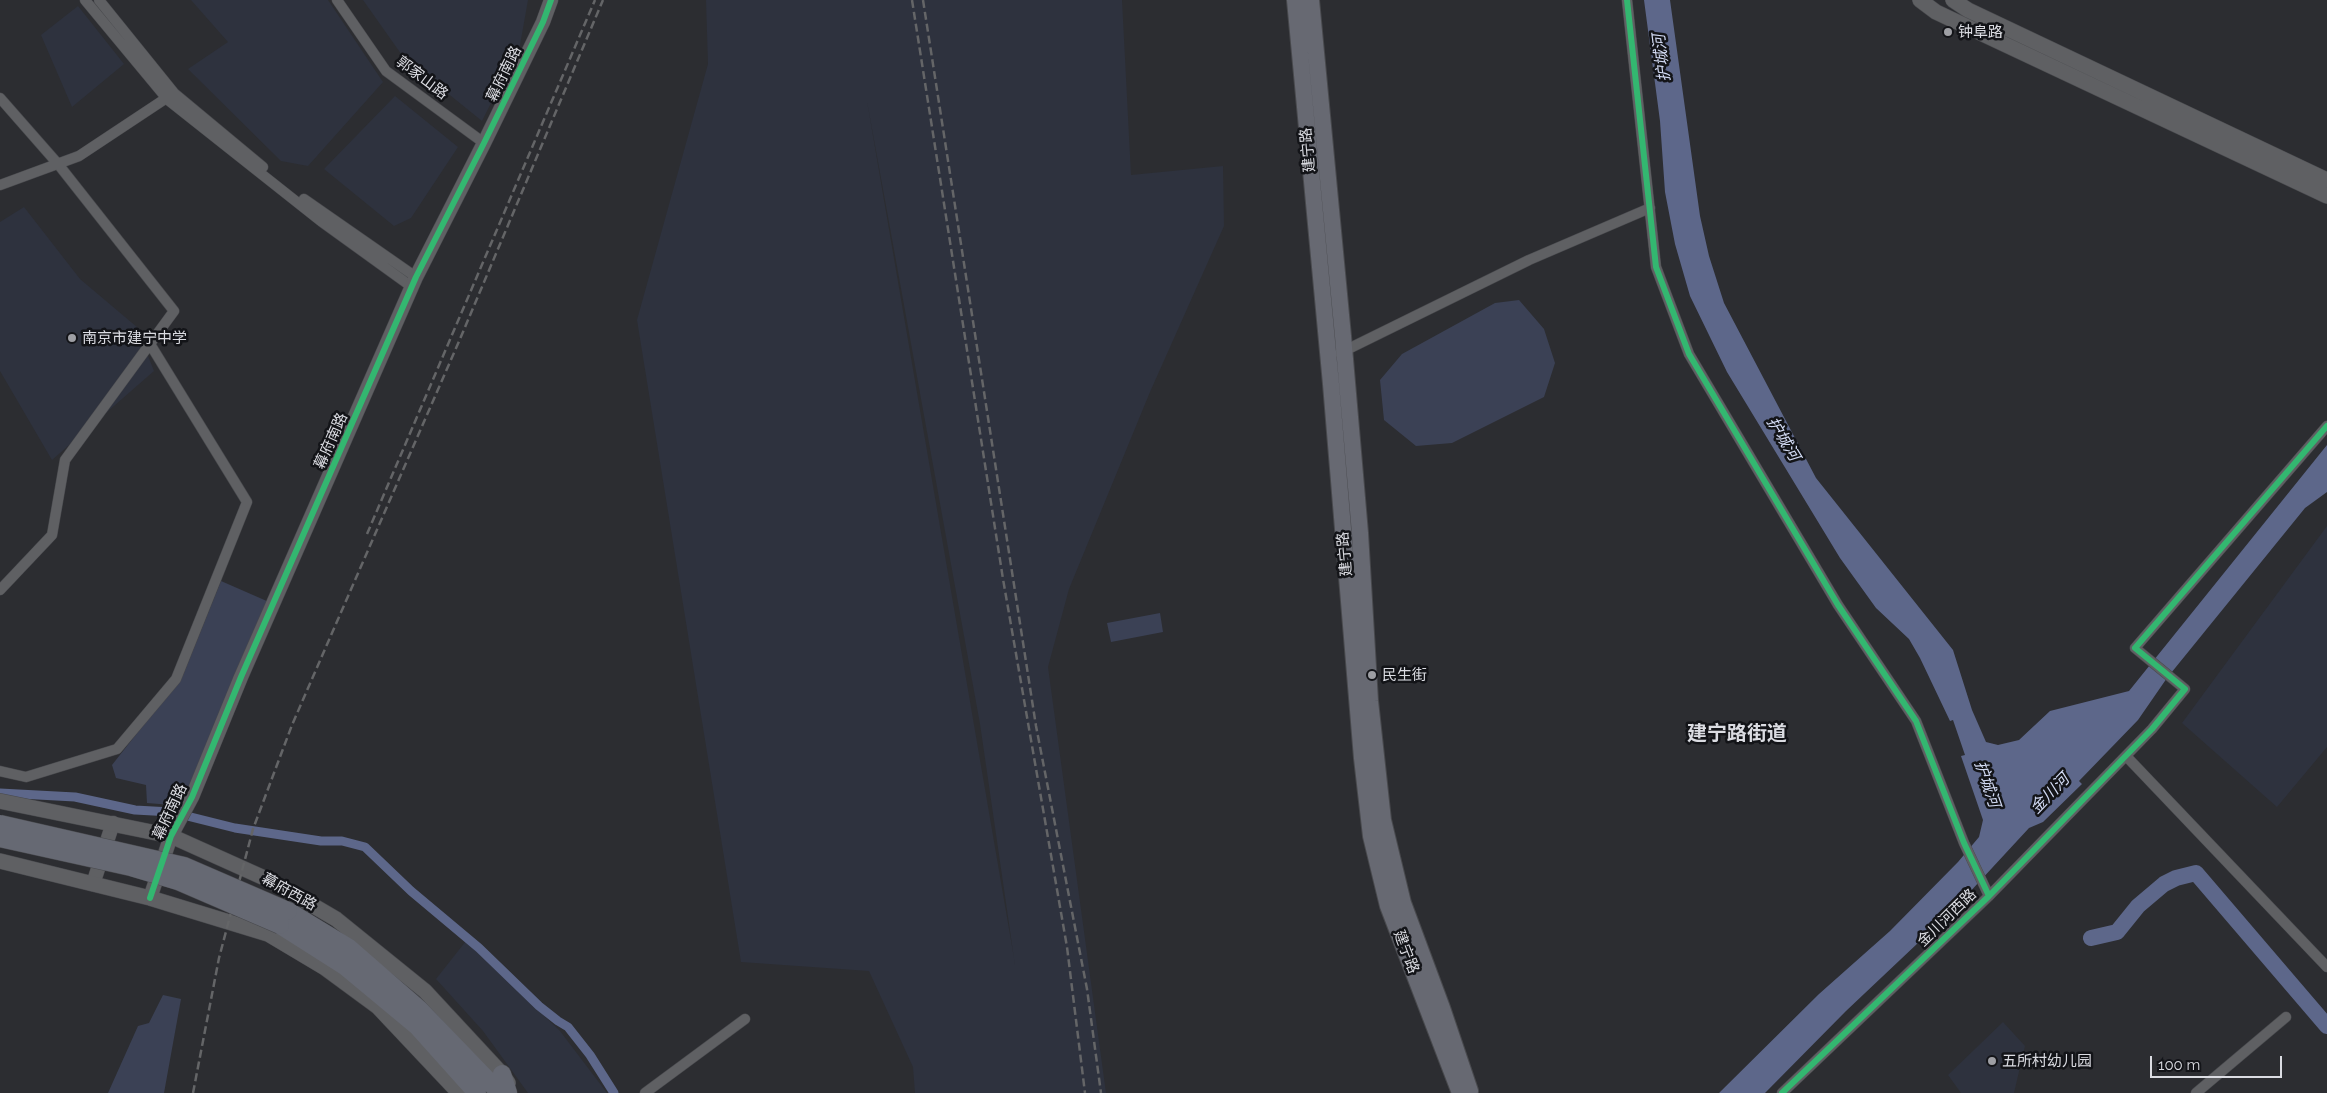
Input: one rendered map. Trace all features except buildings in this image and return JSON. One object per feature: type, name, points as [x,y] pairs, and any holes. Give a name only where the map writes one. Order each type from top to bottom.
[{"type":"highway","name":"幕府西路","points":[[0,824],[184,866],[284,918],[349,948],[420,1009],[500,1093]]},
{"type":"highway","name":"幕府西路","points":[[0,838],[131,867],[178,881],[284,918],[417,1026],[476,1093]]},
{"type":"highway","points":[[502,1074],[508,1093]]},
{"type":"highway","points":[[454,1087],[467,1093]]},
{"type":"main road","name":"建宁路","points":[[1295,0],[1329,360],[1362,758],[1371,836],[1388,906],[1460,1093]]},
{"type":"main road","name":"建宁路","points":[[1311,0],[1345,351],[1360,533],[1370,702],[1382,820],[1402,904],[1442,1008],[1471,1093]]},
{"type":"main road","points":[[1920,0],[1936,12],[2327,196]]},
{"type":"main road","points":[[1953,0],[1968,10],[2327,180]]},
{"type":"main road","name":"幕府西路","points":[[0,801],[172,834],[271,881],[336,918],[425,991],[502,1074],[514,1093]]},
{"type":"main road","points":[[0,861],[150,898],[268,934],[325,968],[378,1008],[454,1087]]},
{"type":"street","points":[[85,0],[168,100],[322,222],[414,282]]},
{"type":"street","points":[[99,0],[174,93],[297,195],[414,282]]},
{"type":"street","name":"郭家山路","points":[[337,0],[386,71],[484,143]]},
{"type":"street","name":"幕府南路","points":[[150,898],[172,834],[192,797],[241,676],[414,282],[484,143],[551,0]]},
{"type":"street","points":[[1627,0],[1656,267],[1689,354],[1838,605],[1916,721],[1964,843],[1988,896]]},
{"type":"street","points":[[0,185],[79,156],[174,93]]},
{"type":"street","points":[[0,98],[58,164],[174,311],[65,460],[52,535],[0,590]]},
{"type":"street","points":[[1329,360],[1529,260],[1650,208]]},
{"type":"street","points":[[0,771],[26,777],[117,749],[176,679],[247,502],[150,344]]},
{"type":"street","name":"金川河西路","points":[[1782,1093],[1988,896],[2152,729],[2184,689],[2136,648],[2327,426]]},
{"type":"street","points":[[2126,756],[2327,967]]},
{"type":"street","points":[[93,884],[113,823]]},
{"type":"street","points":[[2196,1093],[2286,1017]]},
{"type":"street","points":[[645,1093],[745,1020]]},
{"type":"shaded area","points":[[191,0],[328,0],[383,82],[308,166],[281,161],[188,69],[228,42]]},
{"type":"shaded area","points":[[363,0],[528,0],[520,45],[482,121],[404,58]]},
{"type":"shaded area","points":[[706,0],[1122,0],[1131,175],[1223,166],[1224,226],[1150,392],[1069,589],[1048,667],[1106,1093],[915,1093],[913,1067],[869,971],[741,962],[637,320],[708,64]],"holes":[[[867,101],[980,724],[1014,958]]]},
{"type":"shaded area","points":[[78,6],[124,64],[72,107],[41,35]]},
{"type":"shaded area","points":[[395,96],[458,147],[411,218],[394,226],[324,169]]},
{"type":"shaded area","name":"南京市建宁中学","points":[[24,207],[80,279],[144,333],[143,343],[154,371],[52,460],[0,371],[0,222]]},
{"type":"shaded area","points":[[1519,300],[1544,329],[1555,363],[1544,397],[1452,443],[1416,446],[1384,420],[1380,380],[1402,354],[1495,303]]},
{"type":"shaded area","points":[[2327,526],[2327,747],[2277,807],[2182,723]]},
{"type":"shaded area","points":[[221,581],[269,602],[184,806],[147,803],[146,785],[116,778],[112,765],[183,675]]},
{"type":"shaded area","points":[[1160,613],[1163,632],[1111,642],[1107,623]]},
{"type":"shaded area","points":[[466,941],[560,1031],[607,1093],[528,1093],[483,1031],[436,979]]},
{"type":"shaded area","points":[[163,995],[181,999],[164,1093],[108,1093],[138,1026],[149,1023]]},
{"type":"shaded area","name":"五所村幼儿园","points":[[2003,1022],[2025,1046],[2014,1093],[1961,1093],[1948,1075]]},
{"type":"water","name":"金川河","points":[[1644,0],[1670,0],[1700,216],[1709,256],[1724,303],[1816,478],[1953,650],[1972,710],[1986,742],[1998,745],[2019,740],[2050,711],[2129,691],[2327,445],[2327,492],[2305,508],[2167,678],[2138,720],[2079,781],[2082,784],[2043,822],[2029,828],[1955,908],[1846,1011],[1765,1093],[1719,1093],[1819,994],[1890,931],[1958,862],[1979,837],[1983,820],[1961,756],[1965,755],[1953,720],[1950,721],[1920,658],[1909,639],[1876,608],[1840,558],[1727,372],[1690,296],[1675,244],[1665,192],[1660,121]]},
{"type":"waterway","points":[[0,793],[75,797],[135,810],[171,812],[235,828],[321,841],[342,841],[365,847],[411,891],[479,948],[539,1006],[568,1027],[590,1055],[614,1093]]},
{"type":"waterway","name":"护城河","points":[[2091,938],[2117,932],[2138,906],[2164,884],[2176,878],[2196,873],[2327,1026]]},
{"type":"railway","points":[[367,534],[595,0]]},
{"type":"railway","points":[[193,1093],[219,958],[253,829],[292,725],[460,339],[603,0]]},
{"type":"railway","points":[[912,0],[1003,579],[1067,947],[1085,1093]]},
{"type":"railway","points":[[923,0],[1036,726],[1087,989],[1101,1093]]},
{"type":"cycle path","points":[[150,898],[171,836],[192,797],[241,677],[416,277],[543,22],[551,0]]},
{"type":"cycle path","points":[[1627,0],[1656,267],[1689,354],[1838,605],[1916,721],[1964,843],[1989,896]]},
{"type":"cycle path","points":[[1782,1093],[1989,896],[2152,729],[2185,689],[2135,648],[2327,426]]},
{"type":"place","name":"钟阜路","points":[[1948,32]]},
{"type":"place","name":"南京市建宁中学","points":[[72,338]]},
{"type":"place","name":"民生街","points":[[1372,675]]},
{"type":"place","name":"五所村幼儿园","points":[[1992,1061]]},
{"type":"district","name":"建宁路街道","points":[[1737,734]]}]
